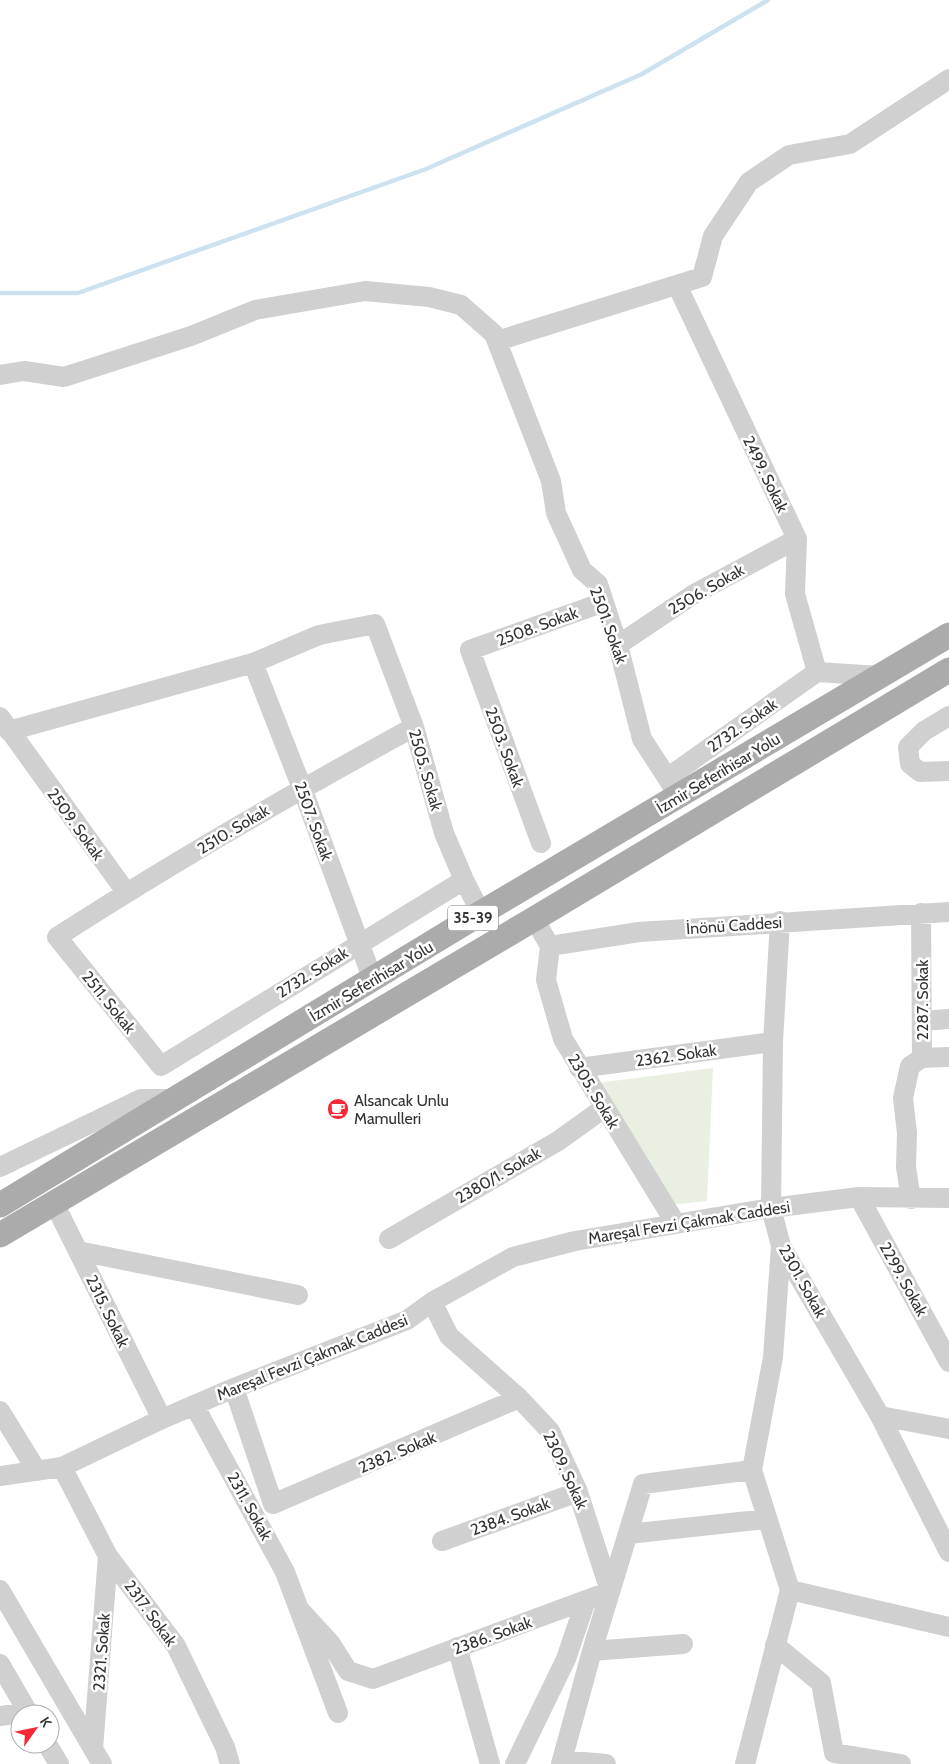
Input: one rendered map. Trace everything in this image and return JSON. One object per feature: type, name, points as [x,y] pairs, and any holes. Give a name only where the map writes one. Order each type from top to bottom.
[{"type":"main road","name":"İzmir Seferihisar Yolu","points":[[0,1205],[481,913],[673,787],[880,676],[949,635]]},
{"type":"main road","name":"İzmir Seferihisar Yolu","points":[[0,1235],[534,919],[949,670]]},
{"type":"street","points":[[497,341],[702,277],[713,236],[749,182],[789,155],[850,144],[949,79]]},
{"type":"street","name":"2499. Sokak","points":[[677,285],[797,539],[795,594],[817,672]]},
{"type":"street","name":"2501. Sokak","points":[[0,375],[24,372],[64,377],[191,336],[255,310],[365,291],[429,297],[461,305],[494,334],[551,481],[556,512],[582,570],[598,584],[618,645],[642,739],[673,787]]},
{"type":"street","name":"2506. Sokak","points":[[618,645],[694,594],[797,539]]},
{"type":"street","name":"2508. Sokak","points":[[470,650],[604,602]]},
{"type":"street","name":"2505. Sokak","points":[[252,663],[319,635],[375,624],[414,727],[444,833],[464,880],[481,913]]},
{"type":"street","name":"2503. Sokak","points":[[470,650],[541,843]]},
{"type":"street","points":[[5,724],[252,663]]},
{"type":"street","name":"2507. Sokak","points":[[252,663],[302,788],[373,980]]},
{"type":"street","points":[[817,672],[880,676]]},
{"type":"street","name":"2732. Sokak","points":[[673,787],[817,672]]},
{"type":"street","points":[[949,716],[924,731],[908,747],[910,764],[920,772],[949,771]]},
{"type":"street","name":"2509. Sokak","points":[[5,724],[126,892]]},
{"type":"street","name":"2510. Sokak","points":[[57,937],[126,892],[302,788],[414,727]]},
{"type":"street","name":"2732. Sokak","points":[[161,1066],[359,942],[464,880]]},
{"type":"street","name":"İnönü Caddesi","points":[[550,946],[639,932],[949,912]]},
{"type":"street","name":"2287. Sokak","points":[[911,1199],[906,1167],[907,1134],[903,1098],[910,1066],[922,1058],[920,913]]},
{"type":"street","points":[[534,919],[550,946]]},
{"type":"street","name":"2301. Sokak","points":[[780,922],[773,1042],[771,1208],[781,1246],[880,1416],[949,1552]]},
{"type":"street","name":"2511. Sokak","points":[[57,937],[161,1066]]},
{"type":"street","name":"2305. Sokak","points":[[550,946],[546,980],[564,1040],[579,1068],[676,1224]]},
{"type":"street","points":[[922,1020],[949,1019]]},
{"type":"street","name":"2362. Sokak","points":[[579,1068],[773,1042]]},
{"type":"street","points":[[922,1058],[949,1057]]},
{"type":"street","points":[[0,1167],[141,1099],[176,1099]]},
{"type":"street","name":"2380/1. Sokak","points":[[389,1239],[558,1140],[604,1108]]},
{"type":"street","name":"Mareşal Fevzi Çakmak Caddesi","points":[[0,1476],[62,1468],[194,1405],[407,1320],[432,1302],[513,1257],[575,1241],[771,1208],[859,1197],[949,1198]]},
{"type":"street","name":"2299. Sokak","points":[[859,1197],[949,1362]]},
{"type":"street","name":"2315. Sokak","points":[[54,1203],[162,1419]]},
{"type":"street","points":[[744,1764],[790,1590],[752,1470],[773,1357],[781,1246]]},
{"type":"street","points":[[78,1251],[298,1295]]},
{"type":"street","name":"2309. Sokak","points":[[432,1302],[450,1336],[520,1398],[550,1431],[578,1492],[610,1591]]},
{"type":"street","name":"2311. Sokak","points":[[234,1388],[273,1504]]},
{"type":"street","name":"2382. Sokak","points":[[273,1504],[520,1398]]},
{"type":"street","name":"2311. Sokak","points":[[194,1405],[285,1572],[338,1713]]},
{"type":"street","points":[[0,1411],[37,1471]]},
{"type":"street","points":[[880,1416],[949,1429]]},
{"type":"street","name":"2317. Sokak","points":[[62,1468],[108,1556],[176,1646],[225,1747],[230,1764]]},
{"type":"street","points":[[606,1764],[561,1762],[592,1651],[643,1484],[752,1470]]},
{"type":"street","name":"2384. Sokak","points":[[442,1541],[578,1492]]},
{"type":"street","points":[[628,1534],[766,1519]]},
{"type":"street","name":"2321. Sokak","points":[[98,1756],[108,1556]]},
{"type":"street","points":[[0,1590],[98,1756]]},
{"type":"street","points":[[790,1590],[949,1628]]},
{"type":"street","name":"2386. Sokak","points":[[300,1610],[331,1644],[348,1671],[373,1678],[610,1591]]},
{"type":"street","points":[[514,1764],[566,1659],[586,1600]]},
{"type":"street","points":[[592,1651],[683,1644]]},
{"type":"street","points":[[775,1645],[821,1683],[834,1753],[901,1764]]},
{"type":"street","points":[[457,1647],[490,1764]]},
{"type":"street","points":[[0,1664],[24,1704]]},
{"type":"green space","points":[[713,1068],[707,1201],[671,1205],[597,1083]]},
{"type":"waterway","points":[[0,293],[78,293],[426,169],[642,74],[768,0]]},
{"type":"place","name":"Alsancak Unlu Mamulleri","points":[[338,1109]]}]
